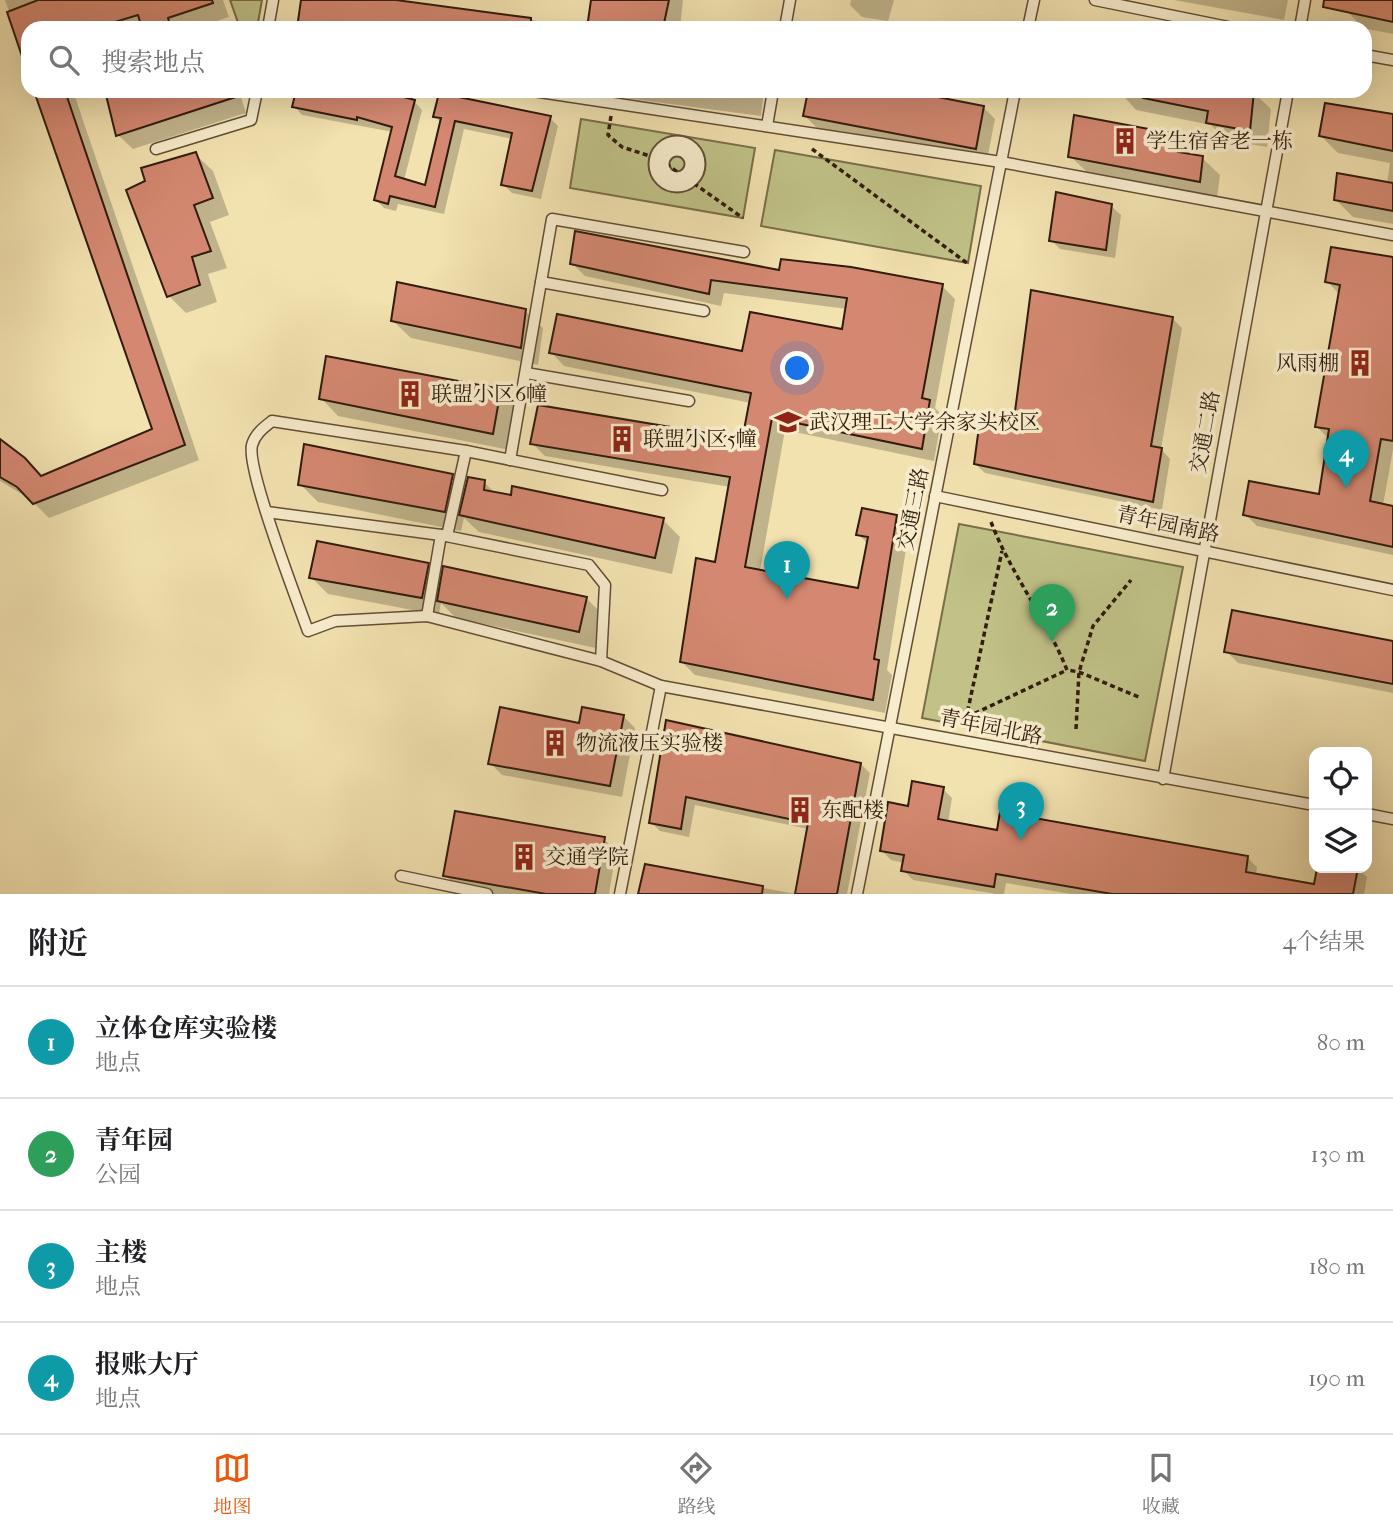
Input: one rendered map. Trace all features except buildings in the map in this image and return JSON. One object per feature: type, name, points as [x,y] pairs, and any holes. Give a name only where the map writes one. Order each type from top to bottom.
[{"type":"street","points":[[670,147],[688,149],[693,155],[695,166],[687,180],[676,182],[665,178],[660,171],[659,159],[670,147]]},
{"type":"lane","points":[[269,21],[273,0]]},
{"type":"lane","points":[[786,21],[790,0]]},
{"type":"lane","points":[[1030,21],[1034,0]]},
{"type":"lane","points":[[1095,0],[1198,21]]},
{"type":"lane","points":[[1301,21],[1305,0]]},
{"type":"lane","points":[[1372,56],[1393,60]]},
{"type":"lane","points":[[156,149],[251,120],[256,98]]},
{"type":"lane","points":[[580,98],[1001,162],[1393,235]]},
{"type":"lane","points":[[767,126],[772,98]]},
{"type":"lane","name":"交通三路","points":[[857,894],[1015,98]]},
{"type":"lane","name":"交通二路","points":[[1163,779],[1287,98]]},
{"type":"lane","points":[[510,460],[552,219],[744,252]]},
{"type":"lane","points":[[541,282],[704,311]]},
{"type":"lane","points":[[526,373],[689,401]]},
{"type":"lane","points":[[601,661],[606,585],[589,565],[444,535],[267,512],[252,463],[251,446],[259,431],[272,421],[466,451],[662,491]]},
{"type":"lane","points":[[427,616],[466,451]]},
{"type":"lane","name":"青年园南路","points":[[935,496],[1393,590]]},
{"type":"lane","name":"青年园北路","points":[[267,512],[307,631],[335,621],[427,616],[601,661],[661,686],[1309,804]]},
{"type":"lane","points":[[620,894],[661,686]]},
{"type":"lane","points":[[1372,815],[1393,819]]},
{"type":"lane","points":[[401,876],[487,894]]},
{"type":"path","points":[[613,103],[608,135],[622,147],[659,159],[743,218]]},
{"type":"path","points":[[785,129],[979,272]]},
{"type":"path","points":[[986,507],[1002,551],[1054,639],[1067,670]]},
{"type":"path","points":[[961,740],[1002,551]]},
{"type":"path","points":[[1076,729],[1079,672],[1093,626],[1131,580]]},
{"type":"path","points":[[966,718],[1067,670],[1079,672],[1141,698]]},
{"type":"green space","points":[[230,0],[262,0],[258,21],[238,21]]},
{"type":"green space","points":[[581,119],[755,148],[743,218],[570,188]]},
{"type":"green space","points":[[775,150],[981,186],[968,263],[761,226]]},
{"type":"green space","points":[[959,524],[1183,567],[1145,761],[922,718]]},
{"type":"place","name":"学生宿舍老一栋","points":[[1125,141]]},
{"type":"place","name":"风雨棚","points":[[1360,363]]},
{"type":"place","name":"联盟小区6幢","points":[[410,394]]},
{"type":"place","name":"武汉理工大学余家头校区","points":[[788,422]]},
{"type":"place","name":"联盟小区5幢","points":[[622,439]]},
{"type":"place","name":"报账大厅","points":[[1346,488]]},
{"type":"place","name":"立体仓库实验楼","points":[[787,599]]},
{"type":"place","name":"青年园","points":[[1052,642]]},
{"type":"place","name":"物流液压实验楼","points":[[555,743]]},
{"type":"place","name":"东配楼","points":[[800,810]]},
{"type":"place","name":"主楼","points":[[1021,840]]},
{"type":"place","name":"交通学院","points":[[524,857]]}]
